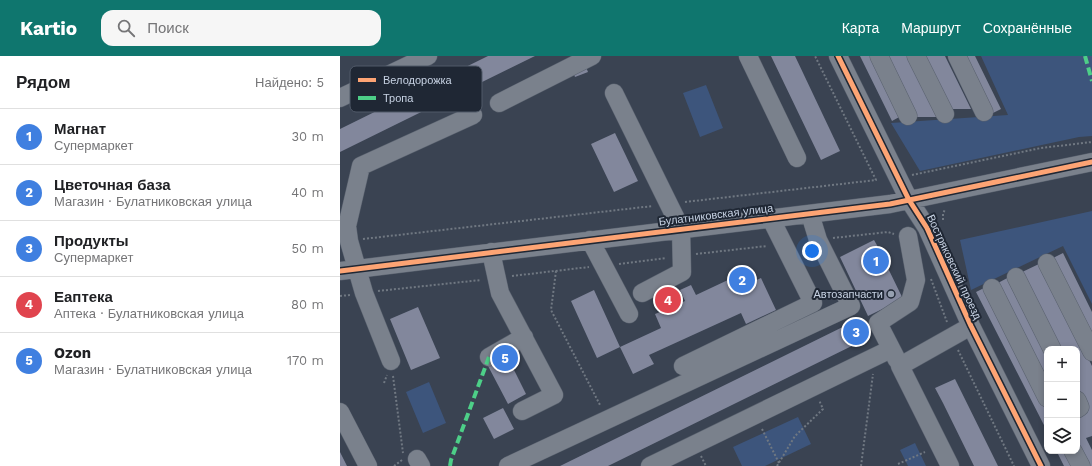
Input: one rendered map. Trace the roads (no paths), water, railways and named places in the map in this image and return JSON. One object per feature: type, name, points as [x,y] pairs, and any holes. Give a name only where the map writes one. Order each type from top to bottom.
[{"type":"street","points":[[407,66],[428,56]]},
{"type":"street","points":[[499,103],[592,56]]},
{"type":"street","points":[[748,56],[797,158]]},
{"type":"street","name":"Востряковский проезд","points":[[838,56],[909,200],[927,228],[971,326],[1041,466]]},
{"type":"street","points":[[879,56],[908,116]]},
{"type":"street","points":[[916,56],[945,114]]},
{"type":"street","points":[[957,56],[984,112]]},
{"type":"street","points":[[340,98],[350,93]]},
{"type":"street","points":[[614,93],[681,229],[682,272],[642,293]]},
{"type":"street","points":[[391,361],[364,293],[349,270],[349,241],[347,226],[361,166],[473,115]]},
{"type":"street","name":"Булатниковская улица","points":[[349,270],[890,204],[1092,162]]},
{"type":"street","points":[[508,466],[851,306],[818,240],[810,214]]},
{"type":"street","points":[[683,366],[813,303],[771,219]]},
{"type":"street","points":[[908,236],[916,280],[910,302],[878,323],[883,353],[900,366],[950,466]]},
{"type":"street","points":[[590,240],[629,314]]},
{"type":"street","points":[[492,252],[500,293],[554,395],[522,411]]},
{"type":"street","points":[[1047,262],[1092,352]]},
{"type":"street","points":[[1016,277],[1050,346]]},
{"type":"street","points":[[992,288],[1044,392]]},
{"type":"street","points":[[900,366],[971,326]]},
{"type":"street","points":[[489,357],[524,338]]},
{"type":"street","points":[[650,466],[883,353]]},
{"type":"street","points":[[340,412],[368,466]]},
{"type":"street","points":[[1075,454],[1081,466]]},
{"type":"place","name":"Магнат","points":[[876,261]]},
{"type":"place","name":"Цветочная база","points":[[742,280]]},
{"type":"place","name":"Автозапчасти","points":[[891,294]]},
{"type":"place","name":"Еаптека","points":[[668,300]]},
{"type":"place","name":"Продукты","points":[[856,332]]},
{"type":"place","name":"Ozon","points":[[505,358]]}]
